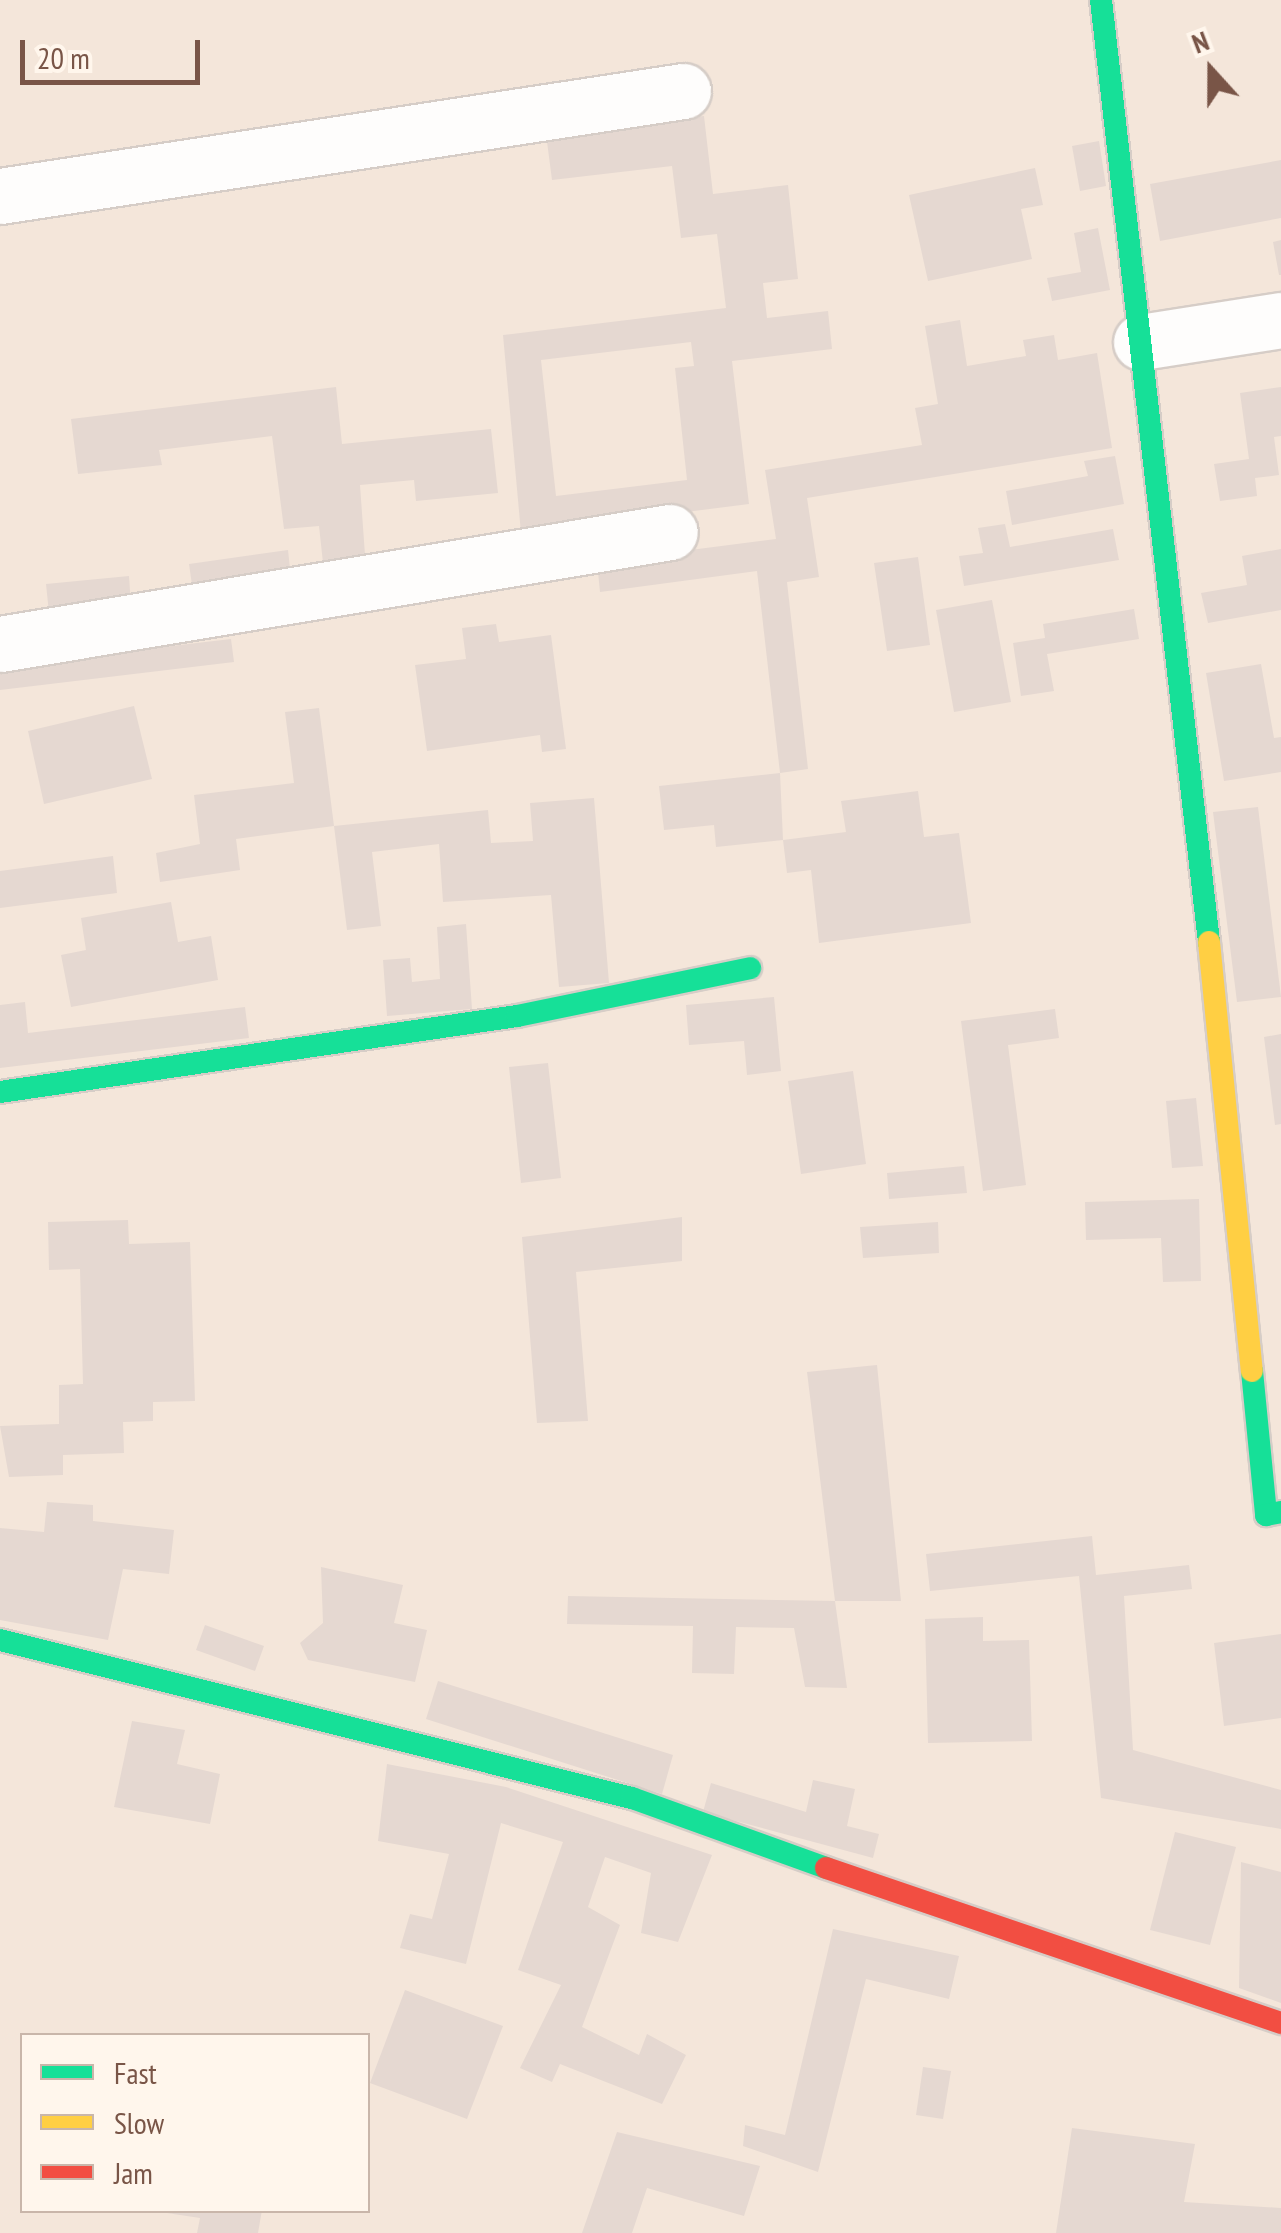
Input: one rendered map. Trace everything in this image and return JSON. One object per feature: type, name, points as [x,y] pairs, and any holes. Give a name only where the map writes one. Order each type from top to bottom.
[{"type":"street","points":[[1101,0],[1192,766],[1266,1515],[1281,1512]]},
{"type":"street","points":[[0,196],[683,91]]},
{"type":"street","points":[[1141,342],[1281,320]]},
{"type":"street","points":[[0,644],[670,532]]},
{"type":"street","points":[[0,1092],[517,1016],[750,968]]},
{"type":"street","points":[[0,1640],[632,1798],[1281,2024]]},
{"type":"shaded area","points":[[0,0],[1281,0],[1281,2233],[0,2233]]},
{"type":"building","points":[[704,116],[713,194],[788,185],[798,279],[763,283],[767,318],[828,311],[832,349],[732,361],[749,504],[521,533],[503,335],[726,308],[717,234],[681,238],[672,166],[552,180],[546,134]],"holes":[[[691,342],[694,366],[675,368],[687,480],[556,496],[541,360]]]},
{"type":"building","points":[[1099,141],[1106,186],[1080,191],[1072,146]]},
{"type":"building","points":[[1281,160],[1281,218],[1160,241],[1150,184]]},
{"type":"building","points":[[1035,168],[1043,205],[1021,209],[1032,259],[928,281],[909,195]]},
{"type":"building","points":[[1098,228],[1110,290],[1052,301],[1047,278],[1081,272],[1074,233]]},
{"type":"building","points":[[1281,240],[1281,275],[1279,275],[1273,242]]},
{"type":"building","points":[[960,320],[967,366],[1026,356],[1023,340],[1054,335],[1058,360],[1097,353],[1112,448],[807,498],[819,577],[787,582],[808,769],[780,773],[757,571],[600,592],[597,562],[776,539],[765,470],[922,445],[915,408],[938,404],[925,326]]},
{"type":"building","points":[[336,387],[342,444],[491,429],[498,493],[416,501],[414,480],[360,485],[366,569],[324,572],[319,526],[284,529],[272,436],[159,450],[162,465],[78,474],[71,419]]},
{"type":"building","points":[[1281,387],[1281,436],[1274,437],[1279,475],[1255,478],[1257,496],[1220,501],[1214,464],[1249,459],[1240,393]]},
{"type":"building","points":[[1115,456],[1124,504],[1012,525],[1006,491],[1088,476],[1084,461]]},
{"type":"building","points":[[1005,524],[1010,547],[1113,529],[1119,560],[964,586],[959,556],[983,553],[978,528]]},
{"type":"building","points":[[1281,549],[1281,610],[1208,623],[1201,593],[1247,585],[1242,556]]},
{"type":"building","points":[[288,550],[291,578],[193,592],[189,564]]},
{"type":"building","points":[[918,557],[930,645],[887,651],[874,563]]},
{"type":"building","points":[[129,576],[131,605],[49,613],[46,584]]},
{"type":"building","points":[[992,600],[1011,702],[954,712],[936,610]]},
{"type":"building","points":[[1134,609],[1139,639],[1047,654],[1054,691],[1021,696],[1013,643],[1045,638],[1043,624]]},
{"type":"building","points":[[496,624],[499,642],[551,635],[566,749],[542,752],[540,735],[427,751],[415,665],[466,659],[462,628]]},
{"type":"building","points":[[231,639],[234,662],[0,690],[0,666]]},
{"type":"building","points":[[1261,664],[1274,738],[1281,737],[1281,772],[1224,781],[1206,673]]},
{"type":"building","points":[[134,706],[152,779],[44,804],[28,731]]},
{"type":"building","points":[[319,708],[334,826],[236,839],[240,870],[160,882],[156,853],[200,844],[194,795],[294,783],[285,712]]},
{"type":"building","points":[[780,773],[783,840],[716,847],[714,825],[664,830],[659,786]]},
{"type":"building","points":[[918,791],[924,837],[959,833],[971,923],[819,943],[811,870],[787,873],[783,840],[846,832],[841,801]]},
{"type":"building","points":[[594,798],[609,983],[559,987],[551,895],[443,902],[439,844],[372,852],[381,926],[347,930],[334,826],[488,810],[491,843],[533,841],[530,803]]},
{"type":"building","points":[[1258,807],[1281,997],[1237,1002],[1213,812]]},
{"type":"building","points":[[113,856],[117,893],[0,908],[0,871]]},
{"type":"building","points":[[171,902],[178,942],[211,936],[218,980],[71,1007],[61,955],[86,950],[81,918]]},
{"type":"building","points":[[466,924],[472,1009],[387,1016],[383,960],[410,958],[412,982],[440,979],[437,927]]},
{"type":"building","points":[[774,997],[781,1071],[747,1075],[744,1041],[689,1045],[686,1005]]},
{"type":"building","points":[[25,1002],[28,1033],[245,1007],[249,1038],[0,1068],[0,1005]]},
{"type":"building","points":[[1055,1009],[1059,1038],[1008,1045],[1026,1185],[983,1191],[961,1021]]},
{"type":"building","points":[[1281,1034],[1281,1124],[1275,1125],[1264,1037]]},
{"type":"building","points":[[548,1063],[561,1178],[521,1183],[509,1067]]},
{"type":"building","points":[[853,1071],[866,1164],[801,1174],[788,1081]]},
{"type":"building","points":[[1196,1098],[1203,1166],[1172,1168],[1166,1101]]},
{"type":"building","points":[[964,1166],[967,1193],[889,1199],[887,1173]]},
{"type":"building","points":[[1199,1199],[1201,1281],[1163,1282],[1161,1238],[1086,1240],[1085,1202]]},
{"type":"building","points":[[682,1217],[682,1261],[576,1272],[588,1421],[537,1423],[522,1237]]},
{"type":"building","points":[[128,1220],[129,1244],[190,1242],[195,1401],[153,1402],[153,1421],[123,1422],[124,1453],[63,1455],[63,1475],[9,1477],[0,1426],[59,1424],[59,1385],[83,1384],[80,1269],[49,1270],[48,1222]]},
{"type":"building","points":[[938,1222],[939,1253],[863,1258],[860,1227]]},
{"type":"building","points":[[877,1365],[901,1601],[835,1601],[807,1372]]},
{"type":"building","points":[[47,1502],[93,1505],[93,1521],[174,1530],[169,1574],[123,1569],[108,1640],[0,1620],[0,1528],[44,1532]]},
{"type":"building","points":[[1092,1536],[1096,1575],[1189,1565],[1192,1589],[1124,1596],[1133,1750],[1281,1790],[1281,1829],[1101,1798],[1079,1576],[930,1591],[926,1554]]},
{"type":"building","points":[[321,1567],[403,1585],[394,1623],[427,1630],[415,1682],[308,1660],[300,1643],[323,1623]]},
{"type":"building","points":[[568,1596],[835,1601],[847,1688],[805,1687],[794,1628],[736,1627],[734,1674],[692,1673],[693,1626],[567,1624]]},
{"type":"building","points":[[983,1617],[983,1641],[1029,1640],[1032,1741],[928,1743],[925,1619]]},
{"type":"building","points":[[205,1625],[264,1646],[255,1671],[196,1650]]},
{"type":"building","points":[[1281,1634],[1281,1718],[1224,1726],[1214,1643]]},
{"type":"building","points":[[438,1681],[673,1755],[662,1794],[426,1719]]},
{"type":"building","points":[[132,1721],[185,1730],[177,1764],[220,1774],[210,1824],[114,1807]]},
{"type":"building","points":[[387,1764],[506,1787],[712,1855],[678,1942],[641,1933],[651,1873],[605,1857],[588,1907],[620,1925],[582,2027],[639,2055],[647,2034],[686,2055],[662,2104],[560,2064],[552,2082],[520,2068],[561,1985],[518,1970],[563,1842],[501,1823],[466,1964],[400,1948],[410,1914],[432,1919],[449,1854],[378,1841]]},
{"type":"building","points":[[813,1780],[855,1789],[847,1826],[879,1834],[873,1858],[703,1812],[711,1783],[806,1812]]},
{"type":"building","points":[[1175,1832],[1236,1847],[1210,1945],[1150,1930]]},
{"type":"building","points":[[1241,1862],[1281,1872],[1281,2003],[1239,1988]]},
{"type":"building","points":[[833,1929],[959,1956],[949,1999],[866,1979],[818,2172],[743,2146],[745,2125],[785,2135]]},
{"type":"building","points":[[405,1990],[503,2026],[467,2119],[370,2083]]},
{"type":"building","points":[[923,2067],[951,2071],[943,2119],[916,2115]]},
{"type":"building","points":[[1072,2128],[1195,2144],[1184,2202],[1281,2208],[1281,2233],[1056,2233]]},
{"type":"building","points":[[617,2132],[760,2166],[744,2216],[647,2188],[632,2233],[582,2233]]},
{"type":"building","points":[[167,2213],[261,2213],[258,2233],[197,2233],[200,2218]]},
{"type":"traffic: fast","points":[[1101,0],[1209,942]]},
{"type":"traffic: fast","points":[[0,1092],[517,1016],[750,968]]},
{"type":"traffic: fast","points":[[1252,1371],[1266,1515],[1281,1512]]},
{"type":"traffic: fast","points":[[0,1640],[632,1798],[826,1868]]},
{"type":"traffic: slow","points":[[1209,942],[1252,1371]]},
{"type":"traffic: jam","points":[[826,1868],[1281,2023]]}]
